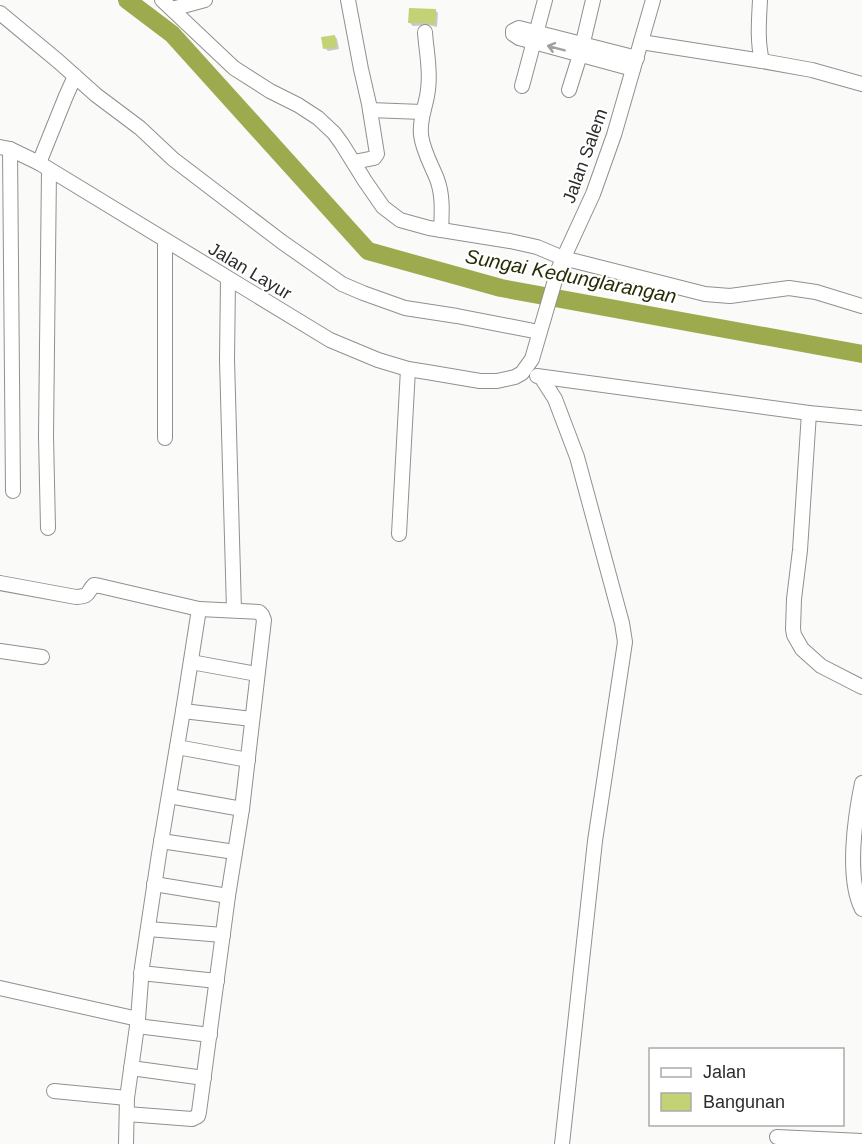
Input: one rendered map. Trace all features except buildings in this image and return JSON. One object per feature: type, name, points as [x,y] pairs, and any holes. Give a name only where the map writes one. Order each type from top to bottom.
[{"type":"street","points":[[167,4],[205,0]]},
{"type":"street","points":[[348,0],[377,154],[374,158],[354,162]]},
{"type":"street","points":[[522,86],[545,0]]},
{"type":"street","points":[[569,90],[593,0]]},
{"type":"street","name":"Jalan Salem","points":[[522,373],[532,359],[561,264],[593,194],[614,135],[653,0]]},
{"type":"street","points":[[760,0],[759,50],[762,61]]},
{"type":"street","points":[[167,4],[234,68],[318,118],[334,133],[383,207],[400,220],[441,230],[510,241],[537,248],[561,264],[705,294],[730,296],[789,288],[816,292],[862,306]]},
{"type":"street","points":[[0,13],[140,128],[173,159],[282,242],[342,284],[405,308],[541,327]]},
{"type":"street","points":[[425,32],[429,85],[422,112],[420,134],[440,190],[441,230]]},
{"type":"street","points":[[535,37],[635,63]]},
{"type":"street","points":[[641,42],[812,70],[862,84]]},
{"type":"street","points":[[48,528],[44,166],[66,96],[75,76]]},
{"type":"street","points":[[370,110],[422,112]]},
{"type":"street","points":[[5,148],[13,491]]},
{"type":"street","name":"Jalan Layur","points":[[5,148],[44,166],[228,279],[330,340],[353,351],[408,369],[480,381],[497,381],[522,373]]},
{"type":"street","points":[[165,240],[165,438]]},
{"type":"street","points":[[228,279],[227,360],[234,610]]},
{"type":"street","points":[[399,534],[408,369]]},
{"type":"street","points":[[522,373],[862,418]]},
{"type":"street","points":[[541,377],[555,399],[577,457],[622,623],[625,642],[595,841],[562,1144]]},
{"type":"street","points":[[809,412],[800,550],[792,629],[802,649],[820,666],[862,687]]},
{"type":"street","points":[[0,583],[76,597],[89,594],[94,585],[199,609],[259,612],[264,620],[242,809],[228,896],[200,1112],[195,1119],[127,1114]]},
{"type":"street","points":[[126,1144],[127,1098],[141,973],[199,609]]},
{"type":"street","points":[[0,651],[42,657]]},
{"type":"street","points":[[191,662],[257,674]]},
{"type":"street","points":[[183,711],[252,719]]},
{"type":"street","points":[[177,747],[248,760]]},
{"type":"street","points":[[862,783],[854,848],[855,881],[862,909]]},
{"type":"street","points":[[169,796],[242,809]]},
{"type":"street","points":[[161,841],[235,852]]},
{"type":"street","points":[[154,884],[228,896]]},
{"type":"street","points":[[148,929],[223,935]]},
{"type":"street","points":[[141,973],[217,981]]},
{"type":"street","points":[[0,988],[137,1023],[210,1033]]},
{"type":"street","points":[[131,1068],[204,1078]]},
{"type":"street","points":[[54,1091],[127,1098]]},
{"type":"street","points":[[777,1137],[862,1141]]},
{"type":"waterway","name":"Sungai Kedunglarangan","points":[[127,0],[172,34],[368,251],[501,288],[862,354]]}]
